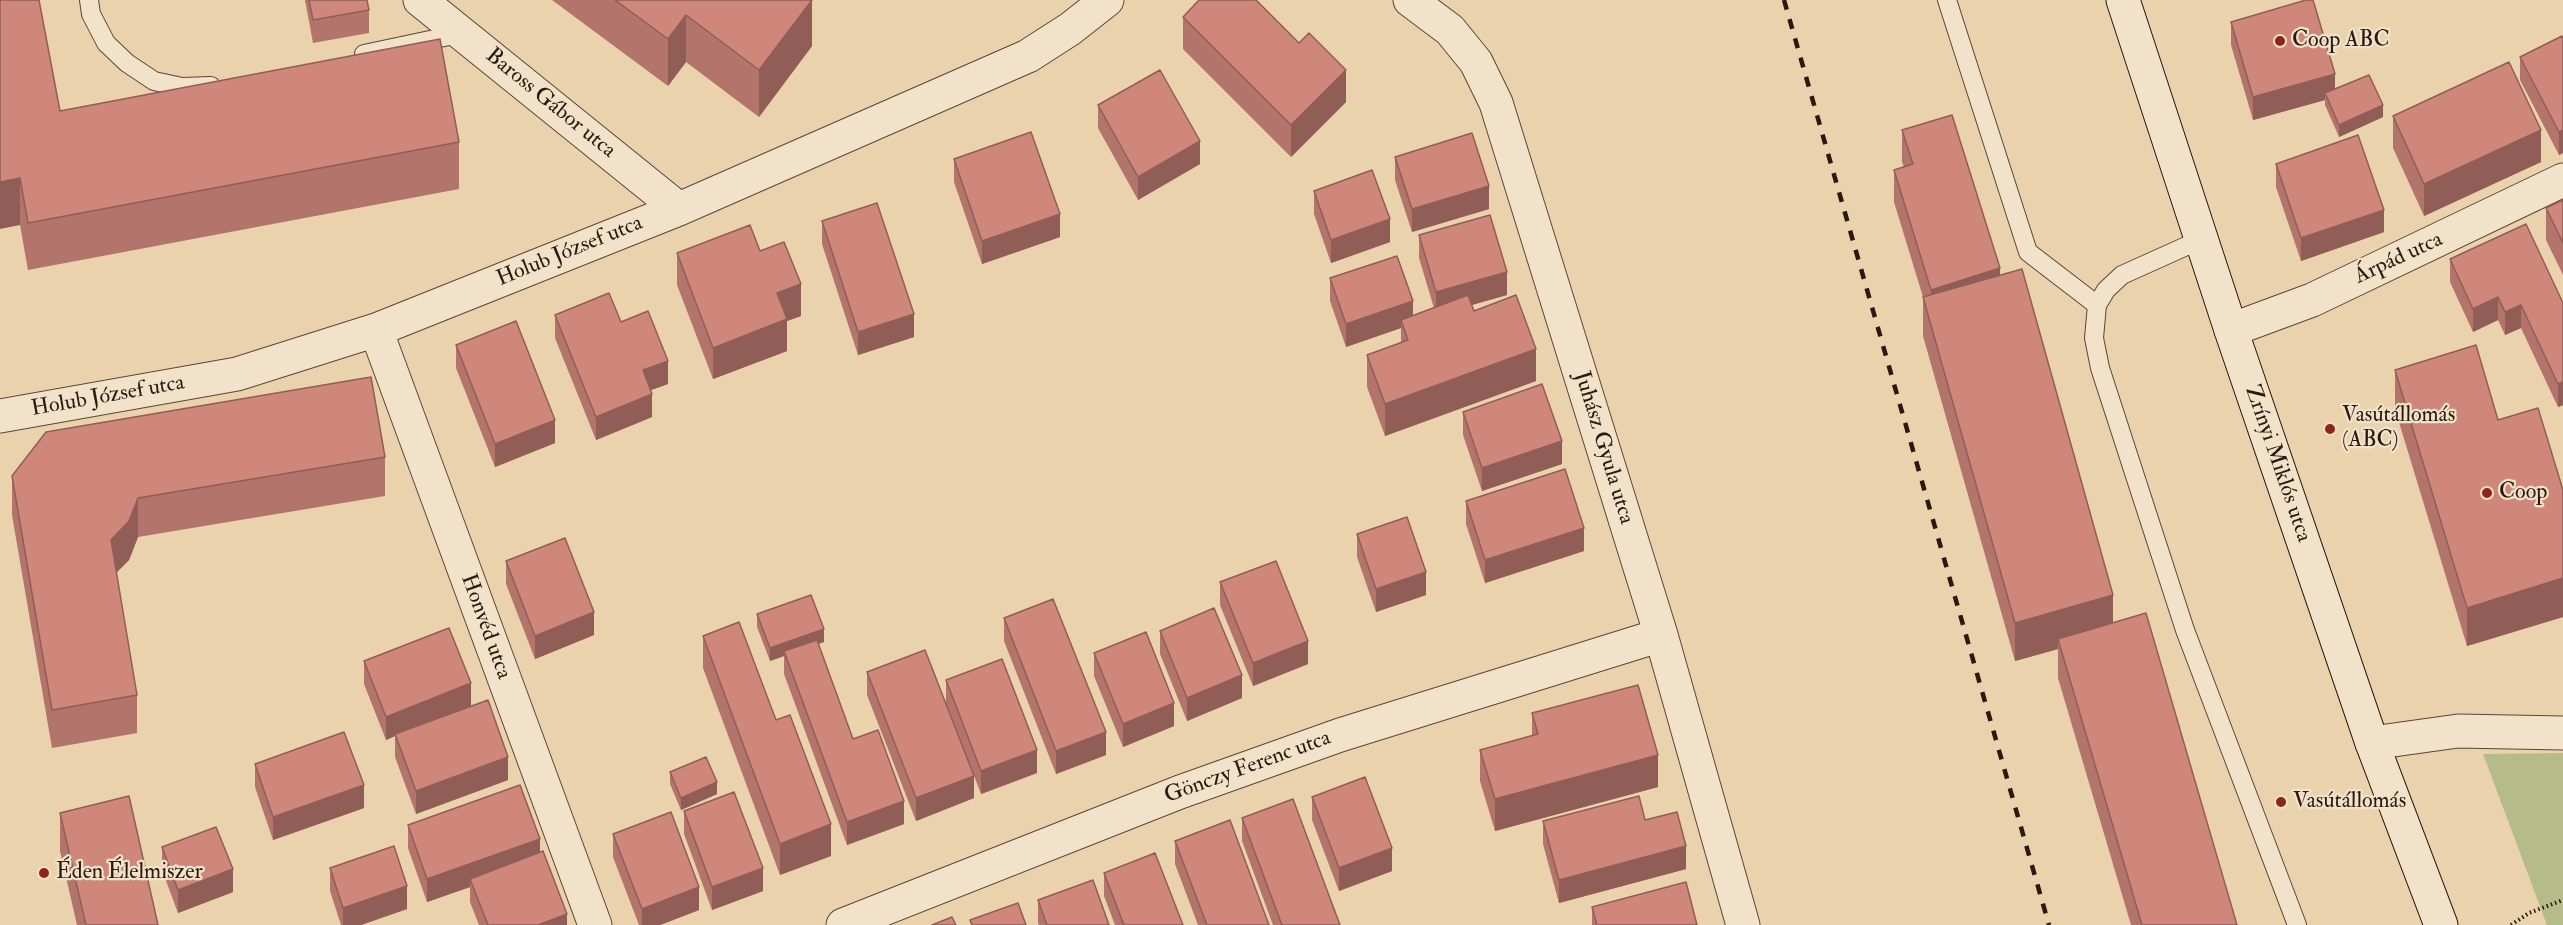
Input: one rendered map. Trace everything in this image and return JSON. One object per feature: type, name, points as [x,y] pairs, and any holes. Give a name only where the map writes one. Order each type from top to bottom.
[{"type":"street","name":"Baross Gábor utca","points":[[420,0],[679,209]]},
{"type":"street","name":"Holub József utca","points":[[0,416],[237,374],[376,330],[679,209],[1028,56],[1070,29],[1107,0]]},
{"type":"street","name":"Juhász Gyula utca","points":[[1410,0],[1450,30],[1476,62],[1496,103],[1661,635],[1743,925]]},
{"type":"street","name":"Zrínyi Miklós utca","points":[[2123,0],[2231,330],[2372,743],[2441,925]]},
{"type":"street","name":"Árpád utca","points":[[2231,330],[2312,300],[2563,180]]},
{"type":"street","name":"Honvéd utca","points":[[376,330],[595,925]]},
{"type":"street","name":"Gönczy Ferenc utca","points":[[843,925],[1180,792],[1329,739],[1661,635]]},
{"type":"street","points":[[2372,743],[2458,731],[2563,733]]},
{"type":"lane","points":[[89,0],[91,14],[106,43],[127,63],[154,81],[182,87],[228,84]]},
{"type":"lane","points":[[1947,0],[2028,252],[2097,305]]},
{"type":"lane","points":[[351,57],[463,33]]},
{"type":"lane","points":[[2202,239],[2122,275],[2106,290],[2097,305],[2094,338],[2100,368],[2185,630],[2297,925]]},
{"type":"path","points":[[2511,925],[2529,913],[2563,900]]},
{"type":"green space","points":[[2563,753],[2563,925],[2547,925],[2483,754]]},
{"type":"building","points":[[0,0],[39,0],[60,111],[440,39],[459,142],[28,223],[20,178],[0,182]]},
{"type":"building","points":[[309,0],[367,0],[369,10],[313,20]]},
{"type":"building","points":[[615,0],[812,0],[759,70],[686,15],[668,39]]},
{"type":"building","points":[[1199,0],[1256,0],[1299,43],[1309,33],[1346,70],[1291,125],[1183,17]]},
{"type":"building","points":[[2306,0],[2313,0],[2335,74],[2253,97],[2231,22]]},
{"type":"building","points":[[2562,36],[2563,130],[2559,132],[2520,57]]},
{"type":"building","points":[[2509,62],[2541,130],[2424,184],[2393,116]]},
{"type":"building","points":[[1160,70],[1200,141],[1138,177],[1098,105]]},
{"type":"building","points":[[2369,75],[2383,105],[2339,125],[2325,93]]},
{"type":"building","points":[[1952,115],[2000,268],[1931,290],[1894,170],[1913,164],[1902,130]]},
{"type":"building","points":[[1031,132],[1060,214],[982,241],[954,159]]},
{"type":"building","points":[[1472,133],[1489,186],[1412,209],[1395,157]]},
{"type":"building","points":[[2358,135],[2384,210],[2301,238],[2276,164]]},
{"type":"building","points":[[1372,170],[1390,219],[1331,240],[1314,191]]},
{"type":"building","points":[[2563,200],[2563,243],[2546,208]]},
{"type":"building","points":[[877,203],[914,314],[858,332],[822,221]]},
{"type":"building","points":[[1490,215],[1507,272],[1436,292],[1419,235]]},
{"type":"building","points":[[2526,224],[2563,303],[2563,382],[2558,384],[2521,305],[2505,312],[2498,297],[2473,309],[2450,259]]},
{"type":"building","points":[[750,225],[760,251],[784,242],[801,284],[777,293],[787,319],[713,348],[677,253]]},
{"type":"building","points":[[1397,256],[1413,301],[1346,324],[1330,278]]},
{"type":"building","points":[[2022,269],[2113,595],[2015,623],[1923,297]]},
{"type":"building","points":[[609,293],[621,322],[648,311],[668,361],[643,370],[652,394],[596,417],[555,315]]},
{"type":"building","points":[[1468,295],[1474,311],[1516,295],[1536,349],[1385,404],[1367,355],[1408,340],[1401,320]]},
{"type":"building","points":[[516,321],[555,420],[495,444],[456,345]]},
{"type":"building","name":"Coop","points":[[2476,345],[2498,420],[2538,408],[2563,490],[2563,578],[2467,608],[2395,370]]},
{"type":"building","points":[[371,377],[385,457],[138,498],[129,521],[111,540],[137,695],[52,710],[12,476],[46,432]]},
{"type":"building","points":[[1542,384],[1562,441],[1482,468],[1463,412]]},
{"type":"building","points":[[1565,469],[1584,528],[1485,560],[1466,501]]},
{"type":"building","points":[[1407,517],[1426,572],[1376,589],[1357,534]]},
{"type":"building","points":[[565,538],[594,612],[535,636],[506,561]]},
{"type":"building","points":[[1276,561],[1308,641],[1253,663],[1220,582]]},
{"type":"building","points":[[811,595],[824,629],[770,648],[757,614]]},
{"type":"building","points":[[1053,599],[1106,732],[1056,751],[1004,618]]},
{"type":"building","points":[[1214,608],[1242,675],[1187,698],[1160,631]]},
{"type":"building","points":[[2146,613],[2237,925],[2142,925],[2058,639]]},
{"type":"building","points":[[739,622],[776,720],[790,715],[831,824],[780,844],[703,636]]},
{"type":"building","points":[[449,628],[471,683],[386,717],[364,661]]},
{"type":"building","points":[[1146,632],[1174,703],[1123,724],[1094,653]]},
{"type":"building","points":[[817,640],[853,739],[878,730],[904,801],[847,822],[784,651]]},
{"type":"building","points":[[925,650],[974,776],[916,798],[867,672]]},
{"type":"building","points":[[1002,659],[1037,750],[981,771],[946,680]]},
{"type":"building","points":[[1638,685],[1658,755],[1495,799],[1480,750],[1538,734],[1532,713]]},
{"type":"building","points":[[488,700],[508,757],[416,791],[395,734]]},
{"type":"building","points":[[344,732],[364,785],[273,817],[255,764]]},
{"type":"building","points":[[706,757],[717,782],[681,798],[670,772]]},
{"type":"building","points":[[1365,777],[1392,848],[1339,868],[1312,797]]},
{"type":"building","points":[[520,785],[540,839],[427,879],[408,825]]},
{"type":"building","points":[[734,792],[763,868],[712,887],[684,811]]},
{"type":"building","points":[[129,796],[158,925],[86,925],[60,813]]},
{"type":"building","points":[[1639,796],[1645,820],[1677,812],[1686,846],[1559,880],[1543,821]]},
{"type":"building","points":[[1293,799],[1340,925],[1282,925],[1242,818]]},
{"type":"building","points":[[671,812],[699,887],[642,909],[613,834]]},
{"type":"building","points":[[1230,820],[1269,925],[1207,925],[1175,841]]},
{"type":"building","points":[[216,827],[233,869],[178,890],[162,847]]},
{"type":"building","points":[[394,846],[407,886],[343,908],[330,868]]},
{"type":"building","points":[[543,851],[567,914],[538,925],[488,925],[470,879]]},
{"type":"building","points":[[1155,853],[1183,925],[1124,925],[1104,873]]},
{"type":"building","points":[[1093,880],[1109,925],[1047,925],[1038,900]]},
{"type":"building","points":[[1686,882],[1697,925],[1597,925],[1592,907]]},
{"type":"building","points":[[1018,903],[1026,925],[972,925],[970,920]]},
{"type":"building","points":[[952,917],[956,925],[932,925]]},
{"type":"railway","points":[[1784,0],[2049,925]]},
{"type":"place","name":"Coop ABC","points":[[2280,41]]},
{"type":"place","name":"Vasútállomás (ABC)","points":[[2330,429]]},
{"type":"place","name":"Coop","points":[[2487,493]]},
{"type":"place","name":"Vasútállomás","points":[[2281,802]]},
{"type":"place","name":"Éden Élelmiszer","points":[[44,873]]}]
